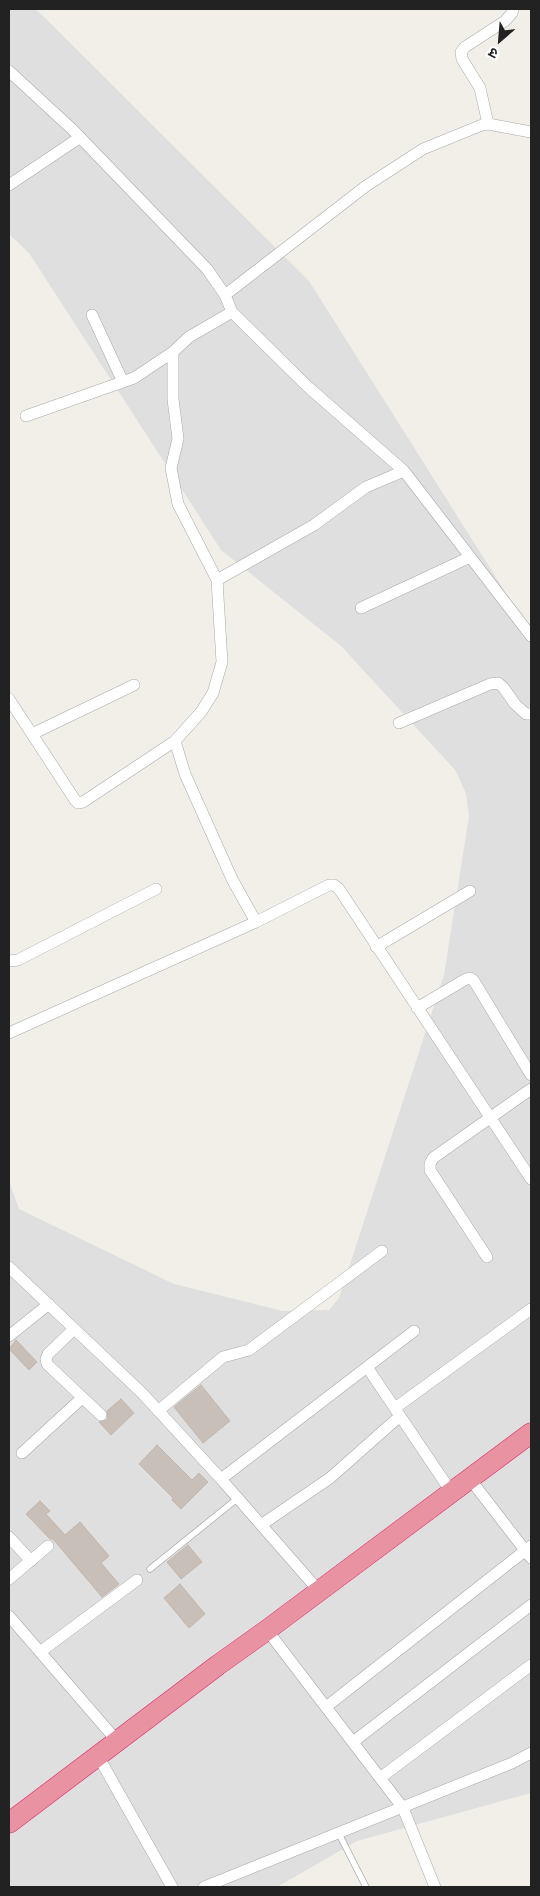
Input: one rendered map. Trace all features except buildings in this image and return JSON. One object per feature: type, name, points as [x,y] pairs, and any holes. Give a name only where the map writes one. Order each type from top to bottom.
[{"type":"highway","points":[[9,1823],[531,1433]]},
{"type":"street","points":[[488,124],[480,88],[462,59],[461,52],[465,47],[505,21],[514,9]]},
{"type":"street","points":[[9,71],[73,130],[207,269],[225,295],[232,312],[306,386],[404,471],[531,636]]},
{"type":"street","points":[[225,295],[366,186],[423,149],[488,124],[531,132]]},
{"type":"street","points":[[9,185],[79,138]]},
{"type":"street","points":[[26,416],[134,378],[173,352],[189,337],[232,312]]},
{"type":"street","points":[[92,315],[123,382]]},
{"type":"street","points":[[9,699],[78,803],[83,802],[175,741],[214,693],[222,662],[217,580],[178,504],[171,468],[178,439],[173,399],[173,352]]},
{"type":"street","points":[[217,580],[314,525],[366,487],[404,471]]},
{"type":"street","points":[[361,608],[470,557]]},
{"type":"street","points":[[399,724],[490,684],[498,683],[515,704],[526,714],[531,714]]},
{"type":"street","points":[[32,734],[134,685]]},
{"type":"street","points":[[175,741],[185,774],[232,879],[256,922]]},
{"type":"street","points":[[9,1033],[256,922],[328,885],[334,885],[531,1179]]},
{"type":"street","points":[[9,961],[18,960],[156,889]]},
{"type":"street","points":[[376,946],[470,891]]},
{"type":"street","points":[[417,1008],[470,978],[474,981],[531,1075]]},
{"type":"street","points":[[487,1257],[430,1170],[430,1164],[433,1158],[531,1089]]},
{"type":"street","points":[[158,1411],[223,1357],[249,1350],[382,1251]]},
{"type":"street","points":[[9,1267],[158,1411],[238,1498],[319,1592]]},
{"type":"street","points":[[9,1336],[49,1304]]},
{"type":"street","points":[[261,1525],[330,1478],[398,1412],[531,1309]]},
{"type":"street","points":[[74,1329],[48,1354],[47,1364],[101,1414]]},
{"type":"street","points":[[221,1479],[414,1330]]},
{"type":"street","points":[[366,1367],[452,1492]]},
{"type":"street","points":[[22,1453],[82,1398]]},
{"type":"street","points":[[326,1707],[529,1552],[470,1479]]},
{"type":"street","points":[[9,1537],[31,1561]]},
{"type":"street","points":[[9,1579],[48,1546]]},
{"type":"street","points":[[40,1652],[137,1580]]},
{"type":"street","points":[[353,1742],[531,1605]]},
{"type":"street","points":[[9,1616],[117,1741]]},
{"type":"street","points":[[267,1630],[403,1808],[435,1887]]},
{"type":"street","points":[[380,1778],[531,1665]]},
{"type":"street","points":[[204,1887],[338,1832],[403,1808],[512,1763],[531,1753]]},
{"type":"street","points":[[98,1756],[172,1887]]},
{"type":"lane","points":[[150,1569],[238,1498]]},
{"type":"lane","points":[[338,1832],[366,1887]]},
{"type":"shaded area","points":[[9,9],[35,9],[44,17],[309,281],[531,633],[531,1793],[357,1841],[277,1887],[9,1887],[9,1181],[19,1209],[174,1284],[283,1311],[329,1310],[339,1298],[444,975],[469,816],[466,794],[456,771],[341,646],[221,550],[29,253],[9,234]]}]
